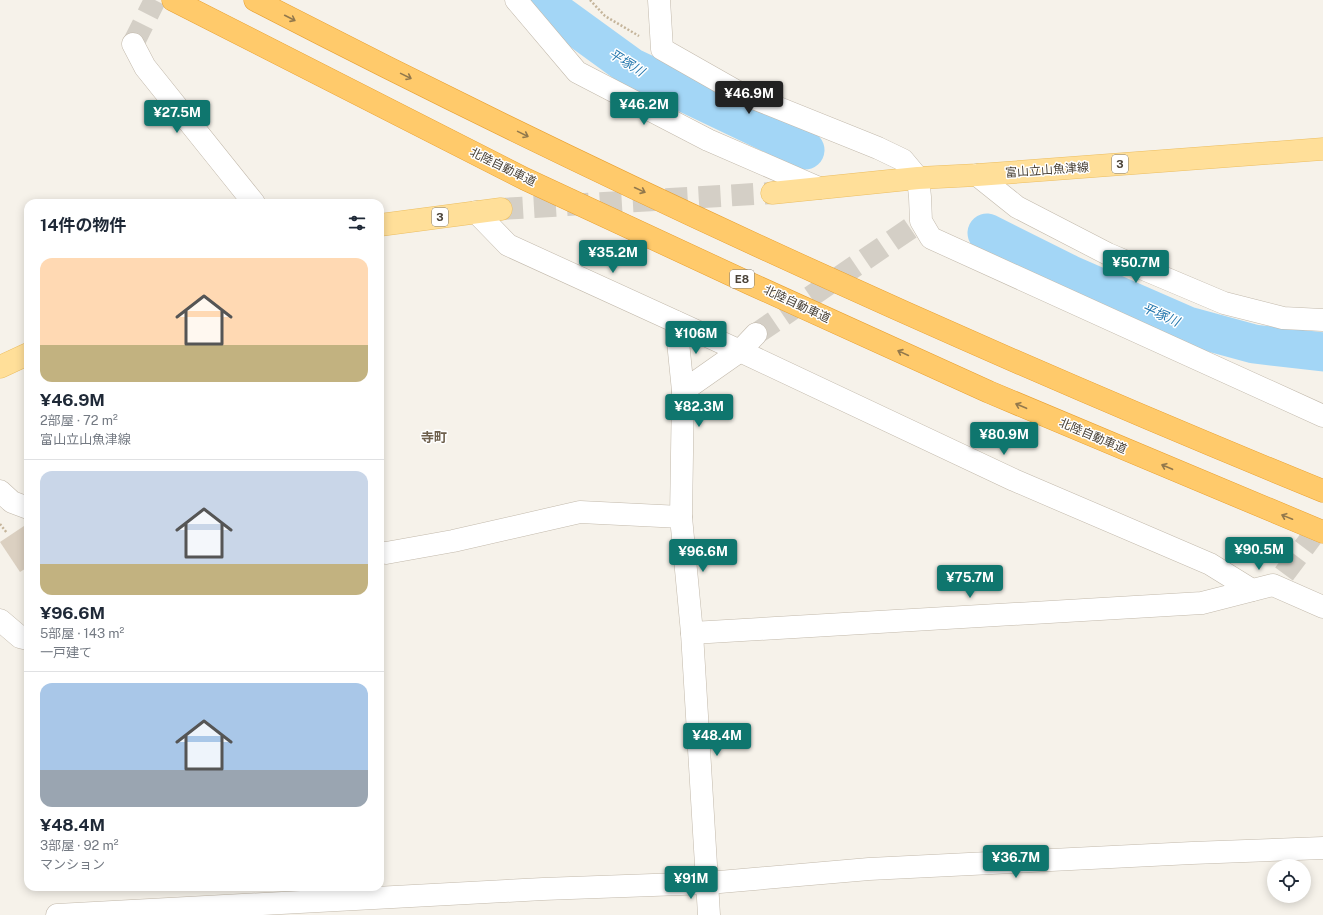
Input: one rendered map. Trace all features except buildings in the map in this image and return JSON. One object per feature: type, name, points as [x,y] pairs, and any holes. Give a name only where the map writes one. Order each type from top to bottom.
[{"type":"highway","name":"北陸自動車道","points":[[173,0],[525,178],[751,284],[989,392],[1323,532]]},
{"type":"highway","points":[[255,0],[546,146],[781,256],[1010,359],[1323,491]]},
{"type":"main road","name":"富山立山魚津線","points":[[772,193],[918,178],[977,175],[1323,149]]},
{"type":"main road","name":"3","points":[[384,224],[501,209]]},
{"type":"main road","points":[[0,367],[24,356]]},
{"type":"street","points":[[516,0],[577,72],[708,140],[819,188]]},
{"type":"street","points":[[659,0],[662,49],[736,91],[878,148],[903,160],[918,178],[921,221],[931,238],[1323,416]]},
{"type":"street","points":[[134,44],[145,68],[251,199]]},
{"type":"street","points":[[977,175],[1017,207],[1108,254],[1144,270],[1224,303],[1283,318],[1323,320]]},
{"type":"street","points":[[476,212],[508,245],[740,351],[1014,480],[1210,564],[1252,590]]},
{"type":"street","points":[[676,322],[683,391],[681,516],[692,633],[709,915]]},
{"type":"street","points":[[683,391],[740,351],[756,334]]},
{"type":"street","points":[[0,491],[12,502],[24,506]]},
{"type":"street","points":[[384,553],[453,541],[580,512],[681,516]]},
{"type":"street","points":[[692,633],[1202,603],[1252,590],[1279,579],[1323,607]]},
{"type":"street","points":[[0,620],[20,637],[24,638]]},
{"type":"street","points":[[57,915],[543,889],[708,884],[869,869],[1323,848]]},
{"type":"path","points":[[590,0],[605,16],[662,49]]},
{"type":"path","points":[[0,524],[7,533]]},
{"type":"waterway","name":"平塚川","points":[[545,0],[558,14],[631,67],[805,150]]},
{"type":"waterway","name":"平塚川","points":[[987,233],[1069,274],[1188,326],[1254,344],[1323,352]]},
{"type":"tunnel","points":[[133,44],[155,0]]},
{"type":"tunnel","points":[[501,209],[772,193]]},
{"type":"tunnel","points":[[756,334],[921,221]]},
{"type":"tunnel","points":[[1284,574],[1323,522]]},
{"type":"district","name":"寺町","points":[[434,437]]}]
